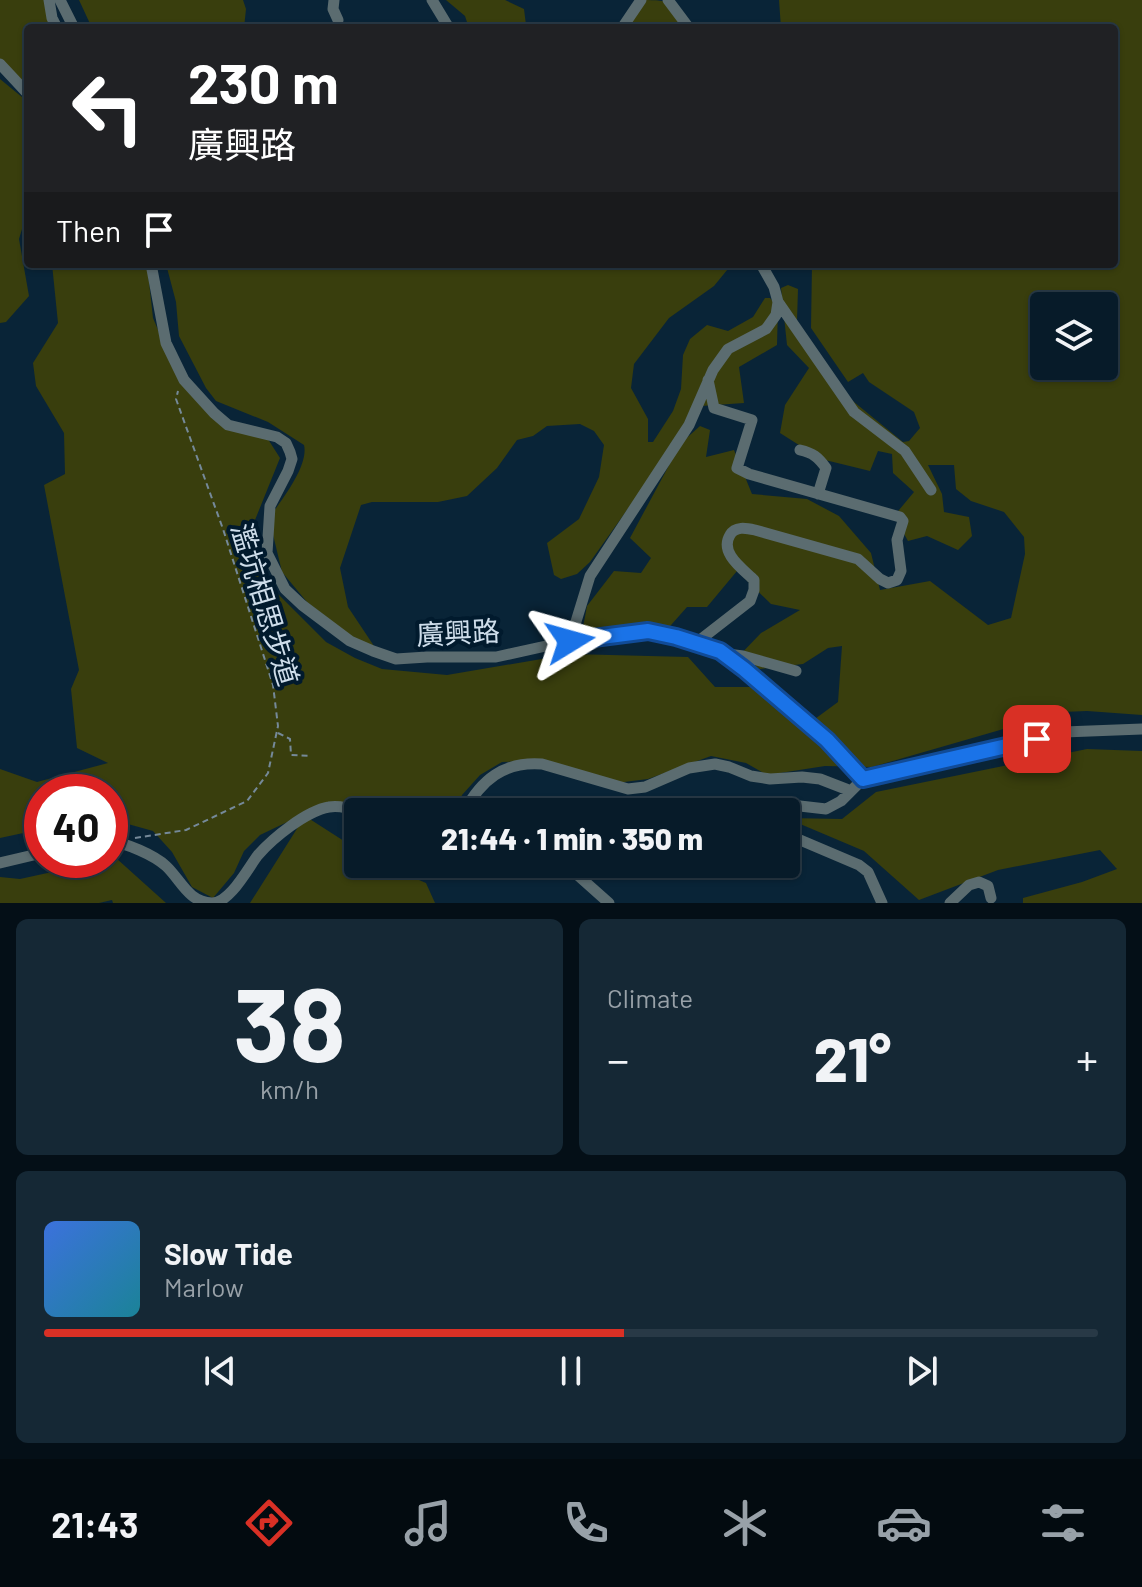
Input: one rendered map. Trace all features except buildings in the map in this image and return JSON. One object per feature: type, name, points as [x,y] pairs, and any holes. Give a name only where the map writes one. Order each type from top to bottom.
[{"type":"street","points":[[49,0],[55,24]]},
{"type":"street","points":[[60,0],[72,24]]},
{"type":"street","points":[[334,0],[333,9],[338,20]]},
{"type":"street","points":[[432,0],[447,24]]},
{"type":"street","points":[[625,24],[641,0]]},
{"type":"street","points":[[668,0],[686,24]]},
{"type":"street","points":[[0,64],[24,90]]},
{"type":"street","name":"廣興路","points":[[152,268],[166,343],[180,374],[228,425],[277,437],[286,443],[292,459],[270,506],[267,553],[285,589],[350,641],[396,659],[496,657],[570,641],[648,631],[676,637],[723,653],[827,740],[863,779]]},
{"type":"street","points":[[763,268],[778,302],[854,412],[905,451],[931,490]]},
{"type":"street","points":[[570,641],[590,576],[689,425],[713,370],[728,349],[766,329],[776,315],[778,302]]},
{"type":"street","points":[[696,643],[750,601],[754,590],[754,580],[727,550],[728,538],[734,531],[744,528],[755,530],[858,559],[888,583],[897,580],[901,571],[897,540],[903,521],[900,517],[737,468],[752,420],[714,408],[708,380]]},
{"type":"street","points":[[800,450],[819,458],[826,468],[818,494]]},
{"type":"street","points":[[723,653],[796,671]]},
{"type":"street","points":[[800,806],[826,809],[841,801],[863,779],[1064,732],[1142,729]]},
{"type":"street","points":[[472,798],[487,780],[503,769],[529,763],[628,789],[645,787],[689,768],[715,764],[770,779],[820,779],[851,791]]},
{"type":"street","points":[[128,845],[165,865],[192,898],[212,903],[228,895],[260,853],[279,835],[314,811],[332,806],[344,807]]},
{"type":"street","points":[[800,840],[859,865],[868,872],[882,903]]},
{"type":"street","points":[[0,863],[24,857]]},
{"type":"street","points":[[581,878],[609,903]]},
{"type":"street","points":[[950,903],[969,885],[979,882],[988,886],[991,898]]},
{"type":"path","name":"濫坑相思步道","points":[[128,839],[186,830],[247,801],[268,773],[278,726],[273,685],[223,529],[176,399],[180,374]]},
{"type":"path","points":[[277,733],[290,739],[291,755],[310,756]]},
{"type":"green space","points":[[0,0],[45,0],[51,24],[24,24],[24,91],[0,68]]},
{"type":"green space","points":[[79,0],[243,0],[246,9],[244,24],[90,24]]},
{"type":"green space","points":[[446,0],[505,0],[524,9],[526,24],[468,24],[465,16]]},
{"type":"green space","points":[[638,0],[675,5],[689,22],[689,24],[623,24]]},
{"type":"green space","points":[[779,0],[1142,0],[1142,715],[1087,711],[1038,713],[1007,728],[872,767],[825,766],[767,775],[746,763],[711,756],[648,779],[616,783],[543,761],[502,762],[480,775],[461,798],[344,798],[344,808],[325,804],[260,835],[244,851],[234,873],[213,898],[192,887],[172,852],[153,831],[128,824],[128,774],[67,774],[108,763],[77,748],[71,689],[79,670],[44,485],[65,474],[64,433],[36,386],[33,363],[58,323],[52,268],[147,268],[153,318],[181,384],[214,418],[266,436],[280,458],[253,525],[270,586],[326,642],[382,669],[447,675],[571,654],[688,657],[715,687],[764,687],[804,727],[838,702],[842,646],[828,648],[803,664],[760,669],[736,659],[761,633],[800,610],[771,604],[737,571],[707,607],[687,607],[664,633],[581,638],[587,606],[614,571],[641,573],[651,558],[630,538],[681,443],[700,426],[710,430],[706,457],[734,450],[752,494],[807,499],[839,516],[871,553],[880,590],[930,581],[988,625],[1011,618],[1025,554],[1024,537],[1004,512],[971,501],[956,489],[954,465],[928,465],[942,494],[944,512],[969,517],[972,536],[958,550],[927,536],[908,541],[894,516],[914,492],[893,473],[892,454],[878,451],[870,471],[821,459],[780,433],[785,405],[809,368],[787,345],[781,288],[788,285],[798,289],[797,321],[843,393],[903,442],[909,441],[920,428],[914,412],[869,382],[863,373],[848,382],[811,328],[812,268],[1118,268],[1118,24],[781,24]]},
{"type":"green space","points":[[0,79],[24,99],[24,222],[19,239],[29,296],[6,322],[0,323]]},
{"type":"green space","points":[[167,268],[729,268],[714,286],[669,318],[634,364],[631,388],[648,419],[648,442],[653,442],[673,411],[681,389],[683,355],[690,339],[707,325],[728,331],[753,317],[765,298],[770,298],[778,308],[777,345],[739,367],[744,403],[701,406],[590,562],[577,574],[561,579],[554,575],[547,543],[579,519],[599,477],[604,445],[594,431],[580,424],[547,426],[533,436],[517,440],[497,468],[467,496],[438,502],[372,502],[361,505],[340,568],[348,607],[374,646],[357,641],[307,602],[282,572],[269,518],[298,473],[304,445],[268,422],[216,401],[179,336],[176,302]]},
{"type":"green space","points":[[1087,749],[1142,751],[1142,903],[1023,903],[1023,898],[1117,869],[1100,850],[998,870],[919,900],[864,851],[800,824],[800,818],[842,819],[876,792]]},
{"type":"green space","points":[[0,769],[24,777],[24,833],[0,838]]},
{"type":"green space","points":[[305,816],[344,841],[344,878],[414,878],[426,883],[435,903],[250,903]]},
{"type":"green space","points":[[128,869],[166,903],[113,903],[112,900],[99,903],[0,903],[0,877],[128,878]]},
{"type":"route","points":[[570,641],[648,631],[720,651],[827,740],[863,779],[1037,739]]}]
